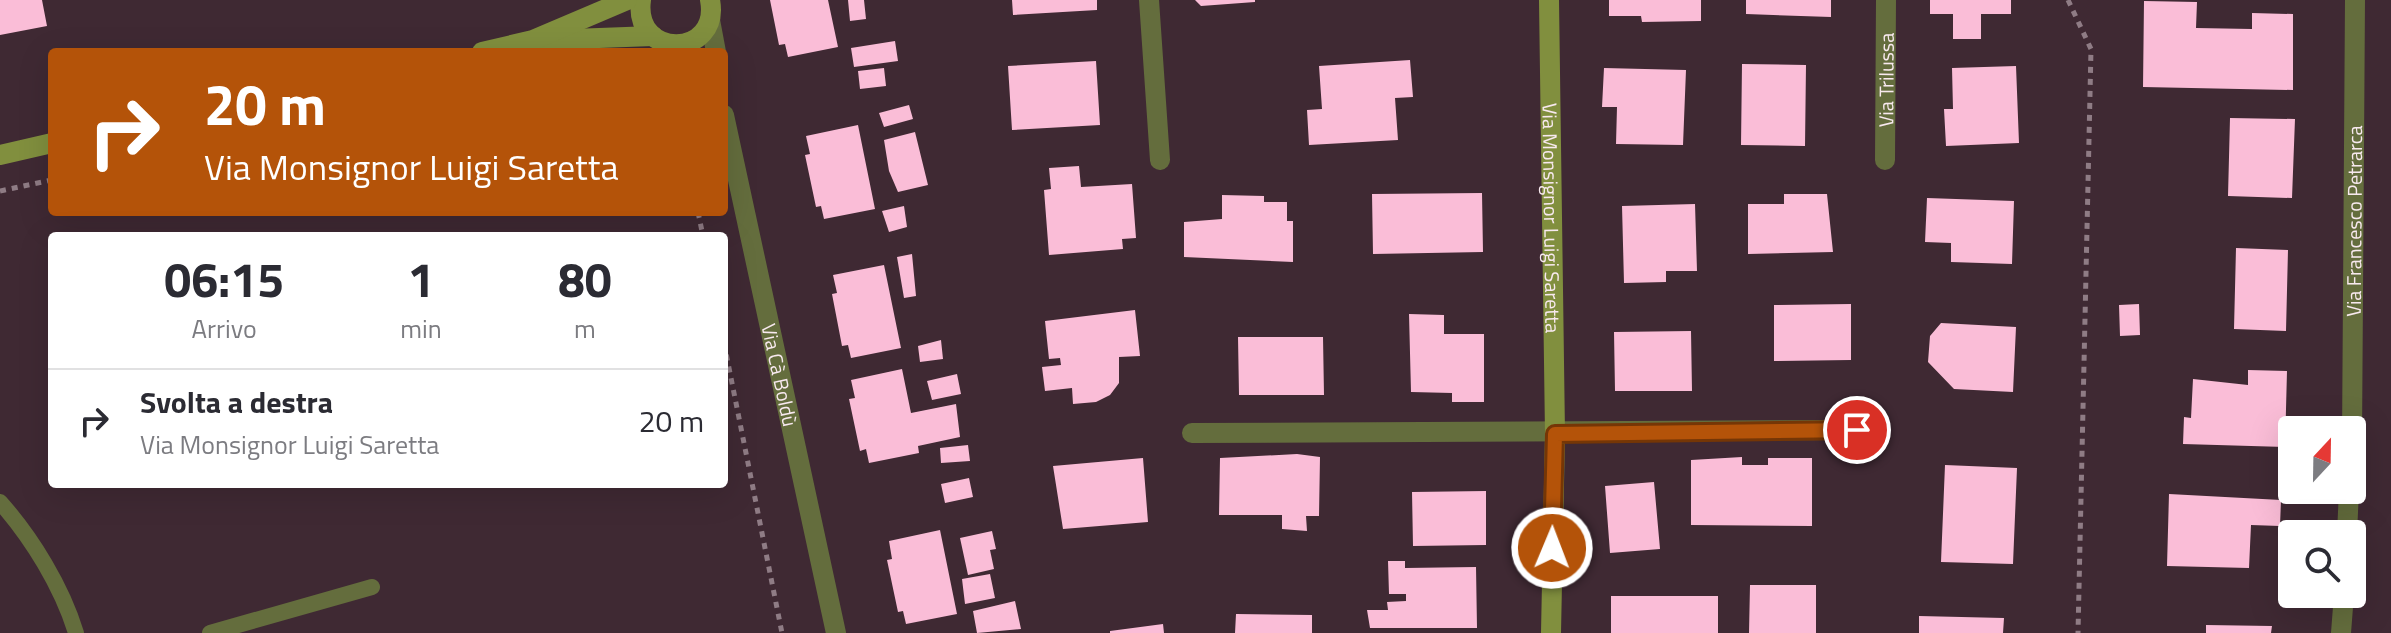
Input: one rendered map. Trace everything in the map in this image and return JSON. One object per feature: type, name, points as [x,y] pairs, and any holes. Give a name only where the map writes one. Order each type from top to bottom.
[{"type":"street","points":[[499,48],[533,40],[627,0]]},
{"type":"street","points":[[641,0],[642,19],[667,44]]},
{"type":"street","points":[[1149,0],[1160,160]]},
{"type":"street","name":"Via Monsignor Luigi Saretta","points":[[1549,0],[1555,434],[1551,633]]},
{"type":"street","name":"Via Trilussa","points":[[1885,160],[1886,0]]},
{"type":"street","name":"Via Francesco Petrarca","points":[[2352,416],[2355,0]]},
{"type":"street","points":[[533,40],[684,44],[697,38],[713,8]]},
{"type":"street","points":[[713,8],[716,48]]},
{"type":"street","name":"Via Cà Boldù","points":[[728,134],[836,633]]},
{"type":"street","points":[[0,155],[48,144]]},
{"type":"street","points":[[1192,433],[1555,434],[1857,430]]},
{"type":"street","points":[[2341,633],[2343,608]]},
{"type":"lane","points":[[0,502],[16,521],[68,606],[76,633]]},
{"type":"lane","points":[[210,633],[372,587]]},
{"type":"path","points":[[2068,0],[2091,49],[2078,633]]},
{"type":"path","points":[[0,191],[48,181]]},
{"type":"path","points":[[728,363],[782,633]]},
{"type":"building","points":[[0,0],[42,0],[47,26],[0,35]]},
{"type":"building","points":[[770,0],[828,0],[838,47],[788,57],[785,44],[779,45]]},
{"type":"building","points":[[848,0],[864,0],[866,19],[850,21]]},
{"type":"building","points":[[1012,0],[1097,0],[1097,10],[1013,15]]},
{"type":"building","points":[[1195,0],[1255,0],[1255,2],[1201,6]]},
{"type":"building","points":[[1609,0],[1701,0],[1701,21],[1642,22],[1641,16],[1609,16]]},
{"type":"building","points":[[1746,0],[1831,0],[1831,17],[1746,14]]},
{"type":"building","points":[[1930,0],[2011,0],[2011,14],[1981,14],[1981,39],[1953,39],[1953,14],[1930,14]]},
{"type":"building","points":[[2144,1],[2197,2],[2196,28],[2252,29],[2252,13],[2293,14],[2293,90],[2143,87]]},
{"type":"building","points":[[895,41],[898,61],[854,67],[851,48]]},
{"type":"building","points":[[1410,60],[1413,97],[1395,98],[1398,140],[1309,145],[1307,110],[1322,109],[1319,66]]},
{"type":"building","points":[[1096,61],[1100,125],[1012,130],[1008,66]]},
{"type":"building","points":[[1742,64],[1806,65],[1805,146],[1741,145]]},
{"type":"building","points":[[2016,66],[2019,143],[1946,146],[1944,109],[1953,109],[1952,68]]},
{"type":"building","points":[[884,68],[886,86],[860,89],[858,71]]},
{"type":"building","points":[[1604,68],[1686,70],[1683,145],[1616,144],[1617,107],[1602,107]]},
{"type":"building","points":[[909,105],[913,119],[884,127],[879,113]]},
{"type":"building","points":[[2230,118],[2295,119],[2292,198],[2228,196]]},
{"type":"building","points":[[858,125],[875,209],[824,219],[821,206],[816,207],[805,155],[810,154],[806,136]]},
{"type":"building","points":[[915,132],[928,185],[898,192],[889,171],[884,140]]},
{"type":"building","points":[[1079,166],[1081,187],[1132,184],[1136,238],[1122,239],[1123,249],[1049,255],[1044,190],[1051,189],[1049,168]]},
{"type":"building","points":[[1482,193],[1483,252],[1373,254],[1372,194]]},
{"type":"building","points":[[1784,194],[1827,194],[1833,252],[1748,254],[1748,204],[1784,204]]},
{"type":"building","points":[[1222,195],[1264,196],[1264,202],[1287,202],[1287,221],[1293,221],[1293,262],[1184,257],[1184,222],[1222,219]]},
{"type":"building","points":[[1927,198],[2014,201],[2012,264],[1951,262],[1951,243],[1925,242]]},
{"type":"building","points":[[1695,204],[1697,271],[1666,271],[1666,282],[1624,283],[1622,206]]},
{"type":"building","points":[[904,206],[907,227],[889,232],[882,211]]},
{"type":"building","points":[[2236,248],[2288,250],[2286,331],[2234,329]]},
{"type":"building","points":[[912,254],[916,296],[904,298],[897,257]]},
{"type":"building","points":[[884,265],[901,348],[851,358],[848,345],[842,346],[832,294],[837,293],[833,275]]},
{"type":"building","points":[[1851,304],[1851,360],[1774,361],[1774,305]]},
{"type":"building","points":[[2139,304],[2140,335],[2120,336],[2119,305]]},
{"type":"building","points":[[1135,310],[1140,356],[1119,357],[1119,383],[1110,395],[1096,402],[1073,404],[1072,388],[1045,391],[1042,367],[1061,365],[1060,358],[1049,359],[1045,321]]},
{"type":"building","points":[[1409,314],[1444,315],[1444,334],[1484,334],[1484,402],[1452,402],[1452,393],[1411,392]]},
{"type":"building","points":[[1941,323],[2016,327],[2013,392],[1954,389],[1928,362],[1930,336]]},
{"type":"building","points":[[1691,331],[1692,391],[1615,391],[1614,332]]},
{"type":"building","points":[[1238,337],[1323,337],[1324,395],[1239,395]]},
{"type":"building","points":[[941,340],[943,359],[920,362],[918,346]]},
{"type":"building","points":[[902,369],[911,413],[956,404],[960,437],[918,446],[919,453],[869,463],[866,449],[860,451],[849,399],[855,398],[851,380]]},
{"type":"building","points":[[2248,370],[2287,371],[2286,416],[2278,416],[2278,447],[2183,444],[2184,417],[2191,418],[2193,379],[2248,385]]},
{"type":"building","points":[[957,374],[961,394],[932,400],[927,381]]},
{"type":"building","points":[[968,445],[970,461],[941,463],[940,448]]},
{"type":"building","points":[[1297,454],[1320,457],[1319,516],[1306,516],[1307,531],[1282,529],[1282,515],[1219,515],[1220,458]]},
{"type":"building","points":[[1742,457],[1742,465],[1768,465],[1768,458],[1812,458],[1812,526],[1691,525],[1691,460]]},
{"type":"building","points":[[1143,458],[1148,522],[1063,529],[1053,466]]},
{"type":"building","points":[[1945,465],[2017,468],[2013,564],[1941,562]]},
{"type":"building","points":[[969,478],[973,497],[945,503],[941,484]]},
{"type":"building","points":[[1654,482],[1660,549],[1610,553],[1605,486]]},
{"type":"building","points":[[1486,491],[1486,545],[1413,546],[1412,492]]},
{"type":"building","points":[[2169,494],[2278,500],[2281,504],[2278,526],[2251,525],[2249,568],[2167,566]]},
{"type":"building","points":[[940,530],[957,614],[906,624],[903,611],[898,612],[887,560],[892,559],[889,541]]},
{"type":"building","points":[[992,531],[996,549],[990,550],[994,569],[968,575],[960,538]]},
{"type":"building","points":[[1388,561],[1405,561],[1405,568],[1476,567],[1477,628],[1370,628],[1367,610],[1388,610],[1387,602],[1406,601],[1406,594],[1389,594]]},
{"type":"building","points":[[990,574],[995,598],[965,604],[962,579]]},
{"type":"building","points":[[1750,585],[1816,585],[1816,633],[1749,633]]},
{"type":"building","points":[[1611,596],[1718,596],[1718,633],[1611,633]]},
{"type":"building","points":[[1015,601],[1021,629],[977,633],[973,611]]},
{"type":"building","points":[[1236,614],[1312,615],[1312,633],[1235,633]]},
{"type":"building","points":[[1919,616],[2004,618],[2003,633],[1919,633]]},
{"type":"building","points":[[1163,624],[1164,633],[1110,633],[1110,631]]},
{"type":"building","points":[[2206,625],[2272,626],[2271,633],[2206,633]]},
{"type":"route","points":[[1552,548],[1555,434],[1857,430]]}]
